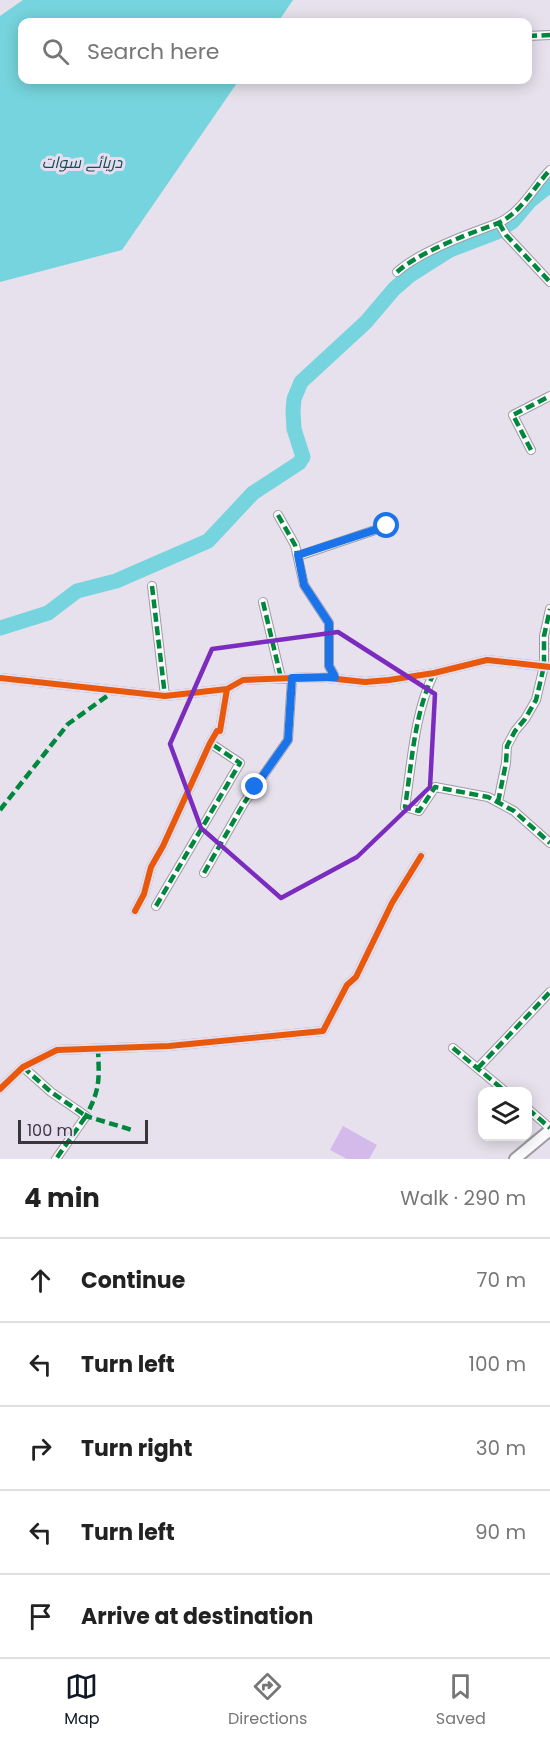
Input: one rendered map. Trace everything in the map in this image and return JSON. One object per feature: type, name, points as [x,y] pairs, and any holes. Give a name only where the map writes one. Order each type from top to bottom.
[{"type":"main road","points":[[515,1159],[550,1129]]},
{"type":"street","points":[[532,36],[550,34]]},
{"type":"street","points":[[397,272],[405,265],[441,247],[499,223],[520,207],[532,189],[550,170]]},
{"type":"street","points":[[499,223],[506,235],[550,282]]},
{"type":"street","points":[[531,450],[513,415],[550,396]]},
{"type":"street","points":[[278,515],[295,545],[304,585],[329,623],[329,666],[335,677]]},
{"type":"street","points":[[298,555],[387,526]]},
{"type":"street","points":[[152,586],[165,696]]},
{"type":"street","points":[[263,602],[281,678]]},
{"type":"street","points":[[498,802],[507,746],[536,700],[547,666],[544,636],[550,609]]},
{"type":"street","points":[[0,678],[165,696],[227,688],[243,680],[335,677],[365,682],[389,680],[434,673],[487,660],[547,666]]},
{"type":"street","points":[[434,673],[420,714],[405,807],[419,812],[435,787],[488,797],[514,811],[550,843]]},
{"type":"street","points":[[204,873],[244,802],[288,740],[292,678]]},
{"type":"street","points":[[135,911],[144,894],[151,867],[210,743],[222,726],[227,688]]},
{"type":"street","points":[[156,906],[240,763],[210,743]]},
{"type":"street","points":[[0,1089],[23,1067],[57,1050],[169,1046],[323,1031],[347,985],[356,977],[392,903],[421,856]]},
{"type":"street","points":[[478,1068],[550,992]]},
{"type":"street","points":[[453,1048],[500,1087]]},
{"type":"street","points":[[23,1067],[51,1092],[86,1116],[56,1159]]},
{"type":"street","points":[[532,1113],[550,1129]]},
{"type":"highlighted area","points":[[338,632],[435,694],[430,787],[357,857],[281,898],[201,828],[170,744],[212,649]]},
{"type":"shaded area","points":[[343,1126],[377,1145],[369,1159],[347,1159],[330,1150]]},
{"type":"water","name":"دریائے سوات","points":[[23,0],[293,0],[281,18],[18,18],[18,84],[236,84],[122,250],[0,282],[0,16]]},
{"type":"waterway","points":[[0,628],[48,613],[77,591],[116,581],[208,541],[253,493],[299,463],[303,457],[294,429],[293,411],[294,399],[301,382],[366,322],[394,289],[409,276],[450,250],[497,232],[513,221],[530,201],[550,185]]},
{"type":"marked path","points":[[532,36],[550,35]]},
{"type":"marked path","points":[[397,272],[405,265],[439,247],[506,219],[520,207],[550,170]]},
{"type":"marked path","points":[[499,223],[506,235],[550,282]]},
{"type":"marked path","points":[[531,450],[513,415],[550,396]]},
{"type":"marked path","points":[[278,515],[295,545],[304,585],[329,623],[329,666],[335,677]]},
{"type":"marked path","points":[[298,556],[387,526]]},
{"type":"marked path","points":[[152,586],[165,696]]},
{"type":"marked path","points":[[263,602],[281,678]]},
{"type":"marked path","points":[[498,802],[507,746],[536,700],[544,666],[544,636],[550,609]]},
{"type":"marked path","points":[[434,673],[418,722],[405,807],[419,811],[435,787],[488,797],[514,811],[550,843]]},
{"type":"marked path","points":[[204,873],[244,803],[288,740],[292,678]]},
{"type":"marked path","points":[[0,810],[68,724],[114,691]]},
{"type":"marked path","points":[[156,906],[240,763],[210,743]]},
{"type":"marked path","points":[[478,1068],[550,992]]},
{"type":"marked path","points":[[98,1048],[98,1083],[86,1116],[132,1130]]},
{"type":"marked path","points":[[453,1048],[500,1087]]},
{"type":"marked path","points":[[23,1067],[51,1092],[86,1116],[56,1159]]},
{"type":"marked path","points":[[532,1112],[550,1128]]},
{"type":"cycle path","points":[[0,678],[165,696],[227,689],[243,680],[318,677],[365,682],[389,680],[434,673],[487,660],[550,667]]},
{"type":"cycle path","points":[[135,911],[144,894],[151,867],[163,846],[210,743],[217,731],[220,731],[227,689]]},
{"type":"cycle path","points":[[0,1089],[23,1067],[57,1050],[169,1046],[323,1031],[347,985],[356,977],[392,903],[421,856]]},
{"type":"route","points":[[255,787],[288,740],[292,678],[335,677],[329,666],[329,623],[304,585],[298,555],[387,526]]}]
